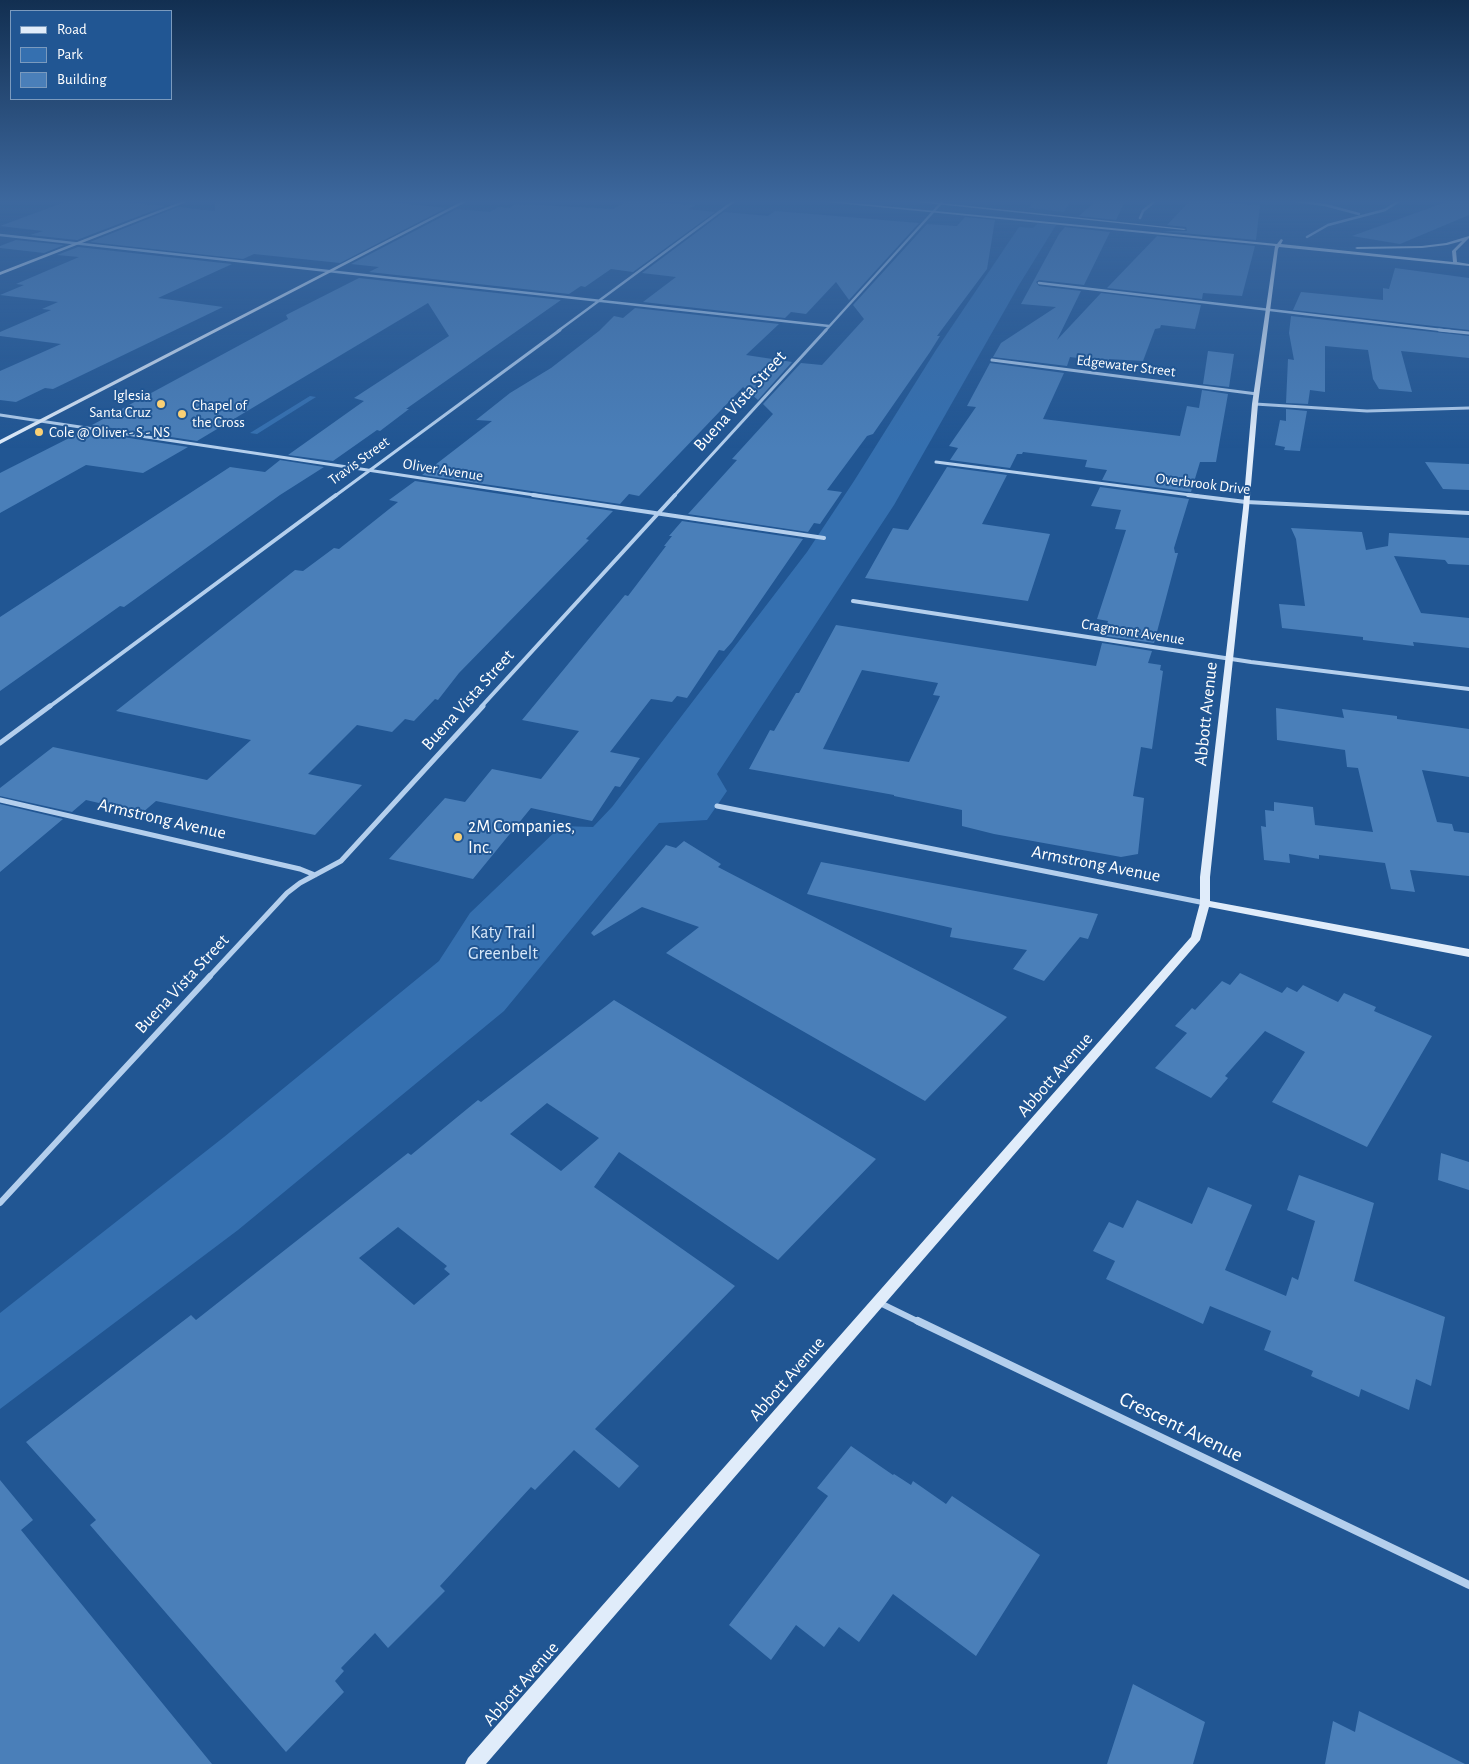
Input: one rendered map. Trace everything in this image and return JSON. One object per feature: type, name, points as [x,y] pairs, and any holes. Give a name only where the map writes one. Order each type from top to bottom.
[{"type":"street","points":[[0,442],[305,283]]},
{"type":"street","points":[[439,283],[829,326]]},
{"type":"street","name":"Travis Street","points":[[0,743],[622,283]]},
{"type":"street","name":"Buena Vista Street","points":[[0,1203],[287,893],[341,861],[868,283]]},
{"type":"street","name":"Abbott Avenue","points":[[474,1764],[1178,962],[1196,938],[1205,903],[1205,877],[1230,659],[1256,399],[1273,283]]},
{"type":"street","points":[[1039,284],[1469,333]]},
{"type":"street","name":"Edgewater Street","points":[[992,360],[1256,399],[1368,410],[1469,408]]},
{"type":"street","name":"Oliver Avenue","points":[[0,415],[824,538]]},
{"type":"street","name":"Overbrook Drive","points":[[936,462],[1246,502],[1469,513]]},
{"type":"street","name":"Cragmont Avenue","points":[[853,601],[1230,659],[1469,689]]},
{"type":"street","name":"Armstrong Avenue","points":[[0,800],[315,875]]},
{"type":"street","name":"Armstrong Avenue","points":[[717,806],[1205,903],[1469,953]]},
{"type":"street","name":"Crescent Avenue","points":[[878,1302],[1469,1585]]},
{"type":"green space","name":"Katy Trail Greenbelt","points":[[981,283],[1020,283],[894,505],[717,774],[727,791],[707,820],[659,823],[504,1011],[238,1230],[0,1409],[0,1313],[224,1137],[439,961],[470,913],[561,826],[593,827],[612,807],[807,552],[936,350]]},
{"type":"green space","points":[[310,396],[316,397],[257,434],[250,433]]},
{"type":"building","points":[[190,283],[158,298],[223,307],[53,389],[45,388],[16,402],[0,400],[0,371],[61,344],[0,336],[0,332],[51,310],[42,309],[58,302],[0,295],[24,285],[16,284]]},
{"type":"building","points":[[349,283],[408,283],[561,300],[406,409],[409,409],[380,431],[377,430],[333,461],[288,455],[364,401],[354,398],[449,336],[428,303],[197,441],[92,425],[288,319],[286,315]]},
{"type":"building","points":[[472,283],[590,283],[585,287],[581,286],[569,294]]},
{"type":"building","points":[[668,283],[835,283],[806,314],[791,312],[785,318],[643,302]]},
{"type":"building","points":[[837,283],[864,283],[849,300]]},
{"type":"building","points":[[873,283],[976,283],[937,336],[940,336],[873,434],[867,436],[827,490],[842,492],[820,524],[814,523],[808,532],[688,514],[737,460],[732,459],[773,414],[763,404],[801,363],[822,365],[864,319],[853,305]]},
{"type":"building","points":[[1032,283],[1037,283],[1039,286],[1081,291],[1057,340],[1101,293],[1201,305],[1195,329],[1161,325],[1160,328],[1155,329],[1143,361],[1109,359],[1108,362],[1070,357],[1067,366],[993,357],[1001,343],[1056,307],[1021,304]]},
{"type":"building","points":[[1112,283],[1245,283],[1242,296],[1203,293],[1202,299],[1107,288]]},
{"type":"building","points":[[1391,283],[1469,283],[1469,330],[1293,310],[1301,292],[1383,300],[1383,288],[1389,289]]},
{"type":"building","points":[[635,308],[779,324],[746,355],[792,362],[758,400],[743,387],[639,496],[629,494],[620,504],[422,475],[492,421],[476,420],[510,393],[551,368],[599,331],[614,316],[623,318]]},
{"type":"building","points":[[1291,316],[1469,336],[1469,358],[1401,351],[1412,392],[1379,389],[1373,379],[1368,350],[1325,346],[1325,392],[1310,390],[1308,404],[1286,403],[1288,359],[1294,360],[1289,333]]},
{"type":"building","points":[[1208,351],[1234,354],[1229,387],[1203,384]]},
{"type":"building","points":[[990,363],[1064,373],[1043,419],[1180,436],[1187,406],[1199,408],[1202,390],[1228,394],[1216,462],[1200,462],[1191,492],[1102,480],[1107,470],[1085,467],[1087,460],[1023,452],[1022,454],[1017,454],[1010,468],[950,460],[958,448],[949,446],[976,407],[967,406]]},
{"type":"building","points":[[1286,409],[1307,411],[1300,451],[1284,450],[1285,447],[1275,445],[1280,420],[1286,421]]},
{"type":"building","points":[[83,431],[188,447],[143,473],[86,465],[0,513],[0,473]]},
{"type":"building","points":[[280,460],[324,467],[280,495],[124,607],[120,606],[0,691],[0,617],[230,467],[265,472]]},
{"type":"building","points":[[1425,462],[1469,464],[1469,490],[1443,489]]},
{"type":"building","points":[[947,467],[1007,475],[982,524],[1050,534],[1028,601],[865,578],[893,528],[908,530]]},
{"type":"building","points":[[415,481],[613,511],[586,539],[589,540],[459,673],[438,700],[435,699],[414,721],[405,719],[392,732],[357,725],[308,774],[362,785],[315,835],[156,801],[142,813],[86,800],[72,812],[0,796],[0,788],[53,747],[207,780],[251,740],[116,711],[295,570],[303,571],[334,548],[339,549],[398,502],[389,500]]},
{"type":"building","points":[[1100,487],[1189,499],[1174,548],[1175,553],[1178,553],[1154,643],[1104,636],[1108,621],[1097,619],[1126,530],[1115,529],[1121,510],[1091,506]]},
{"type":"building","points":[[682,521],[803,539],[732,642],[724,651],[719,650],[687,698],[677,696],[672,702],[651,699],[610,752],[640,758],[620,787],[615,786],[592,821],[531,808],[473,879],[389,859],[445,798],[465,802],[492,769],[541,779],[579,731],[522,720],[625,595],[628,596],[666,546],[664,546],[672,536],[669,536]]},
{"type":"building","points":[[1291,528],[1362,532],[1366,550],[1388,546],[1389,533],[1469,538],[1469,565],[1448,564],[1445,560],[1394,556],[1421,613],[1469,618],[1469,648],[1413,642],[1414,646],[1363,640],[1363,637],[1282,628],[1279,604],[1305,606],[1296,539]]},
{"type":"building","points":[[836,625],[1096,666],[1102,643],[1152,651],[1148,663],[1161,665],[1160,670],[1163,671],[1152,749],[1141,747],[1133,796],[1144,798],[1138,854],[1121,857],[994,834],[962,826],[962,810],[894,795],[749,769],[770,730],[774,731],[796,693],[799,693]],"holes":[[[862,670],[938,683],[933,695],[940,696],[909,762],[823,749]]]},
{"type":"building","points":[[1276,708],[1344,718],[1342,709],[1397,716],[1397,719],[1469,729],[1469,777],[1422,770],[1437,822],[1452,824],[1454,831],[1469,833],[1469,876],[1410,870],[1415,892],[1391,889],[1385,863],[1319,855],[1319,859],[1289,854],[1290,863],[1264,860],[1261,826],[1266,827],[1265,810],[1274,811],[1274,802],[1313,807],[1315,825],[1373,832],[1358,768],[1347,767],[1345,750],[1277,740]]},
{"type":"building","points":[[0,804],[63,819],[0,872]]},
{"type":"building","points":[[684,841],[721,864],[718,867],[1007,1017],[925,1101],[666,953],[699,927],[642,907],[594,936],[591,933],[666,845],[676,848]]},
{"type":"building","points":[[821,862],[1098,914],[1088,939],[1080,937],[1044,981],[1013,969],[1027,950],[950,937],[952,928],[807,894]]},
{"type":"building","points":[[1240,973],[1282,993],[1287,987],[1297,992],[1303,985],[1338,1002],[1344,993],[1376,1007],[1374,1011],[1432,1036],[1367,1147],[1272,1102],[1305,1052],[1265,1031],[1225,1076],[1228,1078],[1211,1098],[1155,1068],[1187,1033],[1175,1026],[1192,1008],[1195,1010],[1222,981],[1230,985]]},
{"type":"building","points":[[614,1000],[876,1159],[778,1260],[619,1152],[594,1187],[735,1286],[595,1429],[639,1466],[619,1488],[574,1450],[535,1490],[531,1487],[440,1586],[445,1591],[388,1648],[375,1633],[341,1668],[344,1671],[335,1681],[344,1692],[286,1752],[90,1525],[96,1520],[26,1442],[191,1315],[196,1320],[408,1153],[411,1155],[478,1100],[481,1102]],"holes":[[[547,1103],[599,1138],[561,1171],[510,1134]],[[398,1227],[447,1266],[444,1269],[450,1274],[414,1305],[359,1258]]]},
{"type":"building","points":[[1441,1153],[1469,1162],[1469,1190],[1438,1180]]},
{"type":"building","points":[[1299,1175],[1374,1203],[1354,1281],[1445,1317],[1431,1386],[1416,1379],[1409,1410],[1361,1389],[1359,1397],[1311,1376],[1313,1371],[1264,1350],[1271,1331],[1210,1306],[1203,1324],[1106,1279],[1115,1261],[1093,1251],[1109,1222],[1123,1228],[1137,1200],[1192,1224],[1208,1187],[1252,1205],[1225,1270],[1286,1296],[1292,1277],[1298,1280],[1315,1221],[1287,1210]]},
{"type":"building","points":[[851,1446],[893,1475],[911,1485],[913,1481],[946,1504],[952,1496],[1040,1555],[976,1656],[893,1594],[859,1642],[839,1627],[824,1647],[796,1625],[771,1660],[729,1625],[828,1496],[817,1488]]},
{"type":"building","points":[[0,1480],[33,1520],[21,1530],[212,1764],[0,1764]]},
{"type":"building","points":[[1133,1684],[1205,1722],[1193,1764],[1107,1764]]},
{"type":"building","points":[[1359,1711],[1465,1764],[1325,1764],[1333,1721],[1355,1732]]},
{"type":"place","name":"Iglesia Santa Cruz","points":[[161,404]]},
{"type":"place","name":"Chapel of the Cross","points":[[182,414]]},
{"type":"place","name":"Cole @ Oliver - S - NS","points":[[39,432]]},
{"type":"place","name":"2M Companies, Inc.","points":[[458,837]]}]
